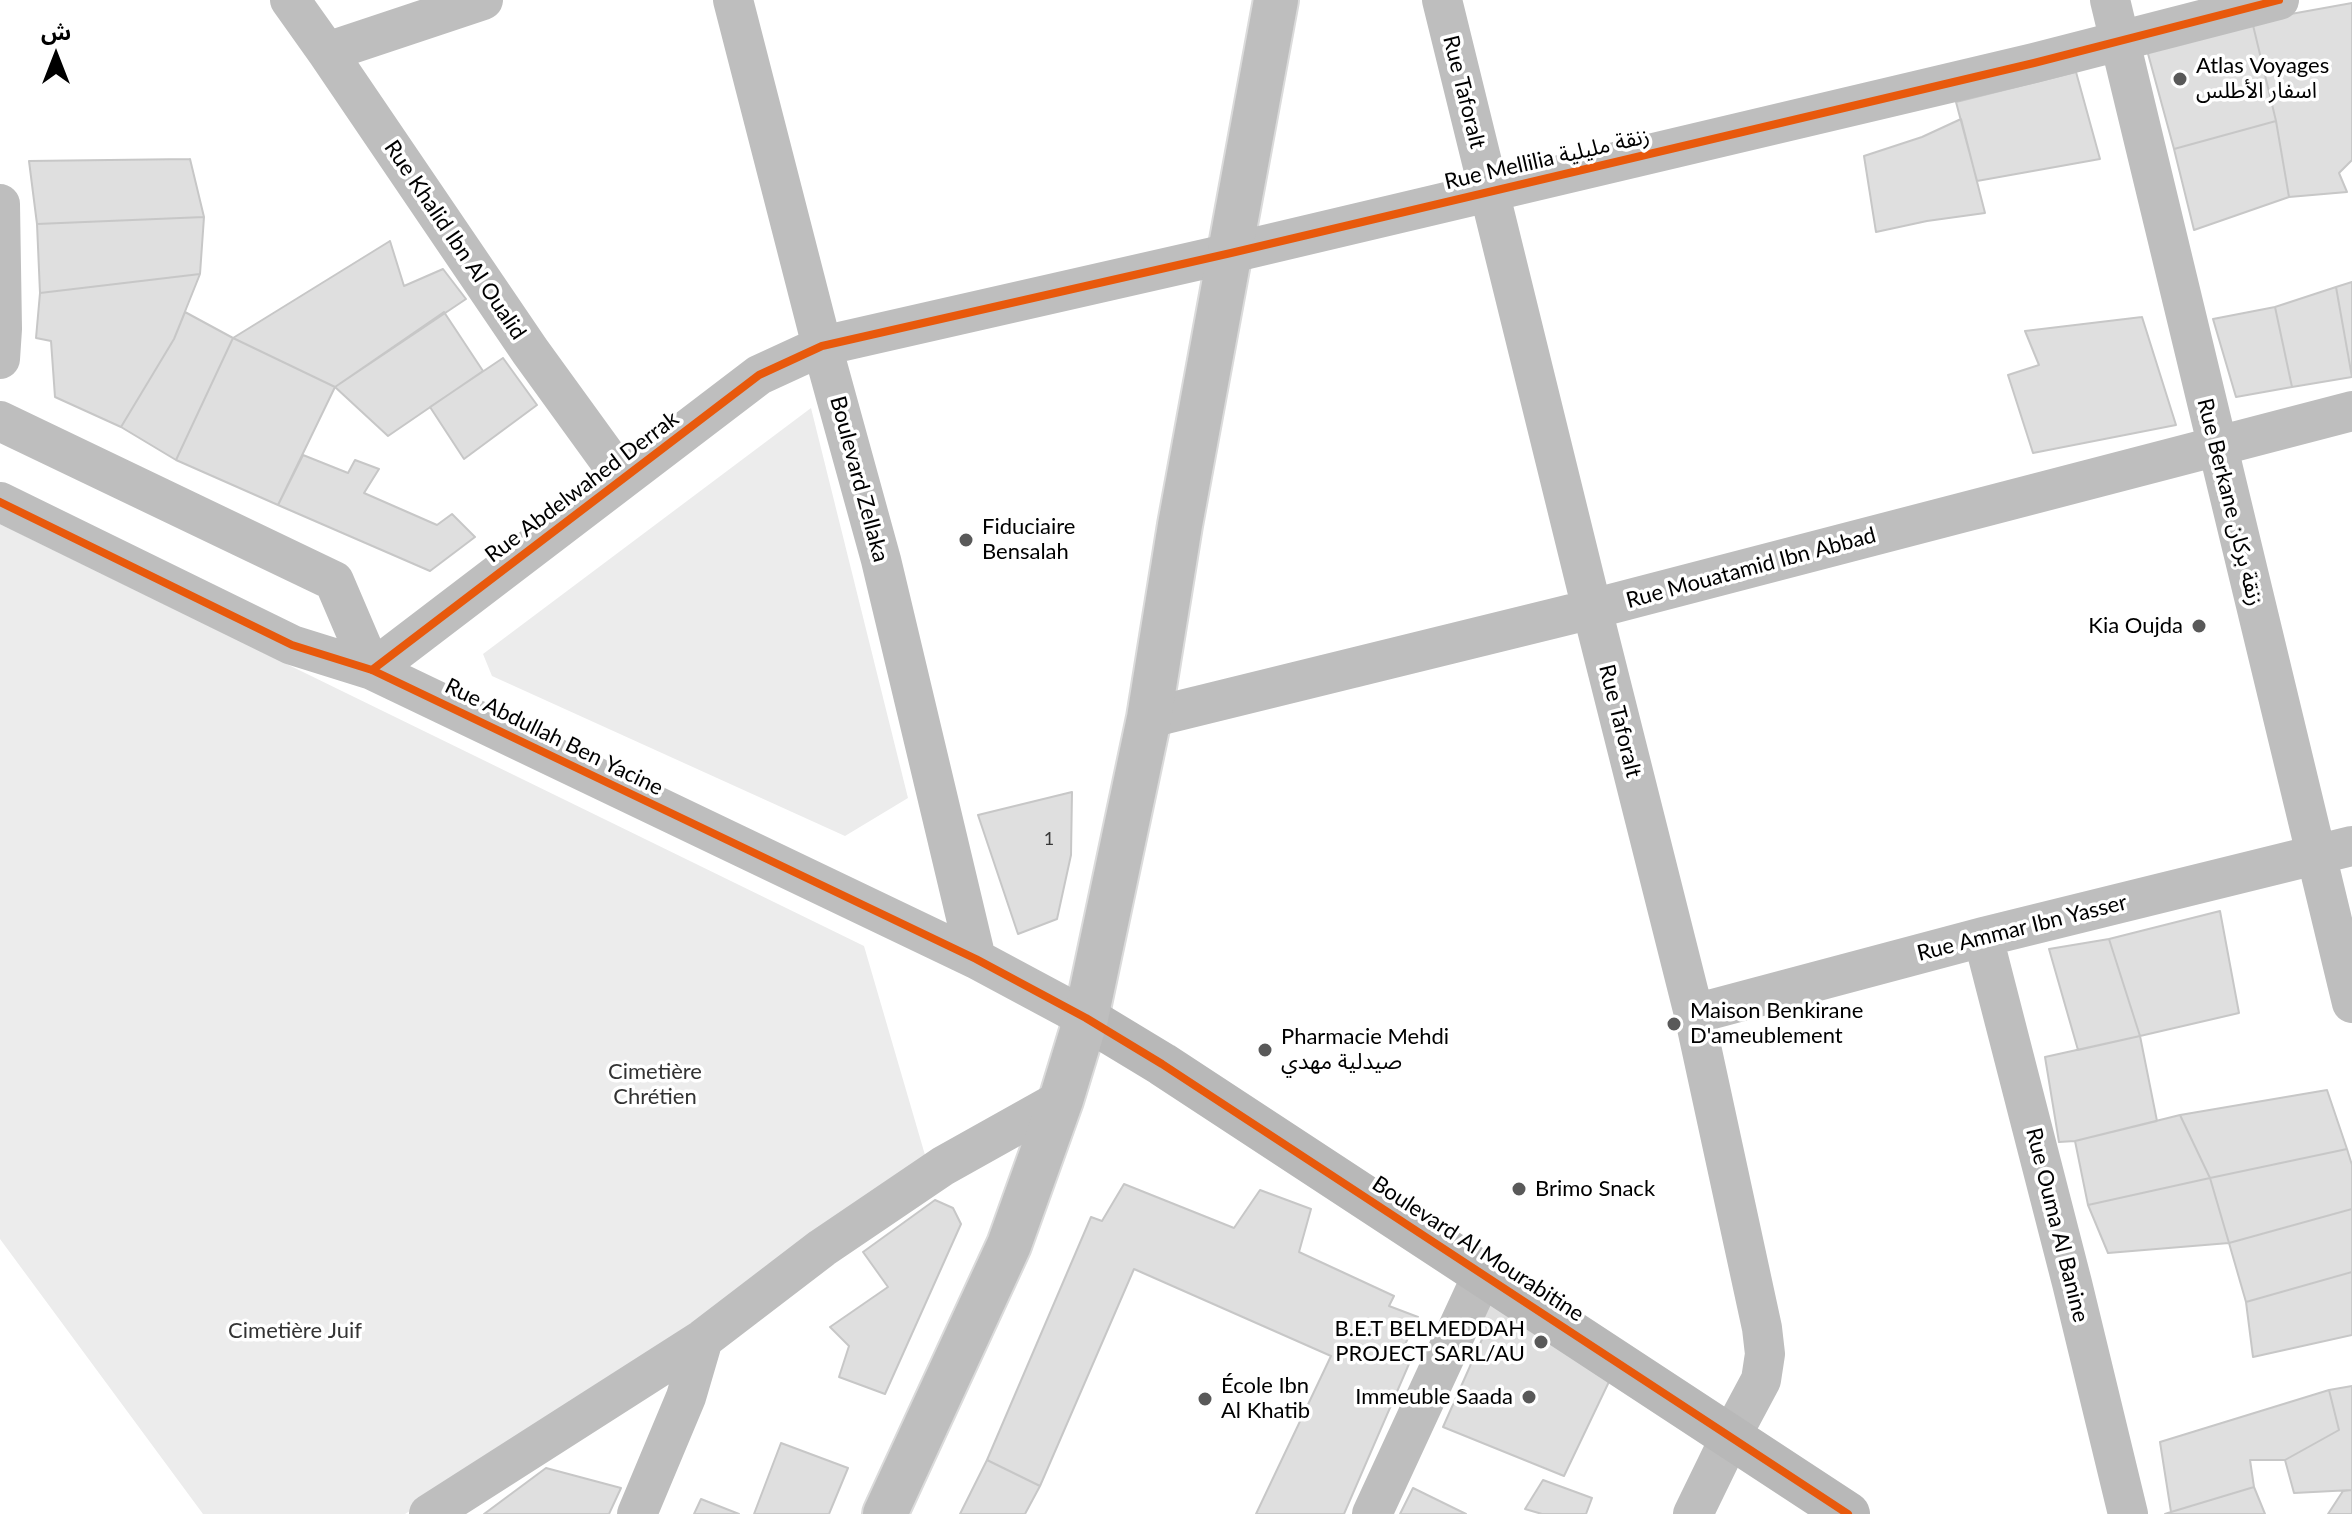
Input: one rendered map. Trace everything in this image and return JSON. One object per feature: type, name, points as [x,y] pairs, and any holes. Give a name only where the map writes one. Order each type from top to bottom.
[{"type":"main road","points":[[885,1514],[1009,1245],[1061,1100],[1086,1018],[1149,718],[1180,525],[1276,0]]},
{"type":"street","name":"Rue Khalid Ibn Al Oualid","points":[[290,0],[530,351],[622,478]]},
{"type":"street","points":[[327,52],[483,0]]},
{"type":"street","name":"Boulevard Zellaka","points":[[733,0],[881,560],[976,959]]},
{"type":"street","name":"Rue Taforalt","points":[[1442,0],[1694,1014],[1762,1328],[1765,1354],[1761,1380],[1693,1514]]},
{"type":"street","name":"Rue Berkane زنقة بركان","points":[[2110,0],[2217,447],[2334,851],[2352,1003]]},
{"type":"street","name":"Rue Mellilia زنقة مليلية","points":[[822,346],[1231,253],[2034,63],[2279,0]]},
{"type":"street","points":[[0,204],[0,359]]},
{"type":"street","name":"Rue Abdelwahed Derrak","points":[[372,670],[759,375],[822,346]]},
{"type":"street","name":"Rue Mouatamid Ibn Abbad","points":[[1149,718],[1592,609],[2352,411]]},
{"type":"street","points":[[0,421],[334,581],[372,670]]},
{"type":"street","name":"Rue Abdullah Ben Yacine","points":[[0,502],[292,645],[372,670],[976,959],[1086,1018]]},
{"type":"street","name":"Rue Ammar Ibn Yasser","points":[[1694,1014],[1983,937],[2334,851]]},
{"type":"street","name":"Rue Ouma Al Banine","points":[[1983,937],[2128,1514]]},
{"type":"street","name":"Boulevard Al Mourabitine","points":[[1086,1018],[1175,1073],[1848,1514]]},
{"type":"street","points":[[429,1514],[703,1339],[822,1248],[943,1166],[1061,1100]]},
{"type":"street","points":[[1372,1514],[1483,1274]]},
{"type":"street","points":[[637,1514],[686,1397],[703,1339]]},
{"type":"green space","points":[[811,408],[908,798],[845,836],[492,676],[483,654]]},
{"type":"green space","name":"Cimetière Chrétien","points":[[0,524],[864,946],[925,1155],[596,1395],[405,1514],[203,1514],[0,1239]]},
{"type":"building","points":[[2352,3],[2352,160],[2339,173],[2347,192],[2289,197],[2276,121],[2252,21]]},
{"type":"building","points":[[2252,21],[2276,121],[2174,149],[2147,50]]},
{"type":"building","points":[[2076,72],[2100,159],[1977,181],[1956,102]]},
{"type":"building","points":[[1961,119],[1985,213],[1876,232],[1864,156],[1922,137]]},
{"type":"building","points":[[2276,121],[2289,197],[2194,230],[2174,149]]},
{"type":"building","points":[[190,159],[204,217],[37,224],[29,161]]},
{"type":"building","points":[[204,217],[200,274],[40,293],[37,224]]},
{"type":"building","points":[[390,241],[404,286],[443,269],[466,299],[335,387],[233,338]]},
{"type":"building","points":[[200,274],[174,339],[121,427],[55,397],[51,341],[36,338],[40,293]]},
{"type":"building","points":[[2352,282],[2352,377],[2336,287]]},
{"type":"building","points":[[2336,287],[2352,377],[2292,387],[2275,307]]},
{"type":"building","points":[[2275,307],[2292,387],[2236,397],[2213,319]]},
{"type":"building","points":[[185,312],[233,338],[176,460],[121,427],[174,339]]},
{"type":"building","points":[[444,312],[483,371],[388,436],[335,387]]},
{"type":"building","points":[[2142,317],[2176,425],[2033,453],[2008,375],[2039,365],[2025,331]]},
{"type":"building","points":[[233,338],[335,387],[278,505],[176,460]]},
{"type":"building","points":[[503,358],[537,405],[464,459],[430,407]]},
{"type":"building","points":[[303,455],[348,473],[355,460],[379,469],[364,493],[437,525],[452,514],[475,537],[430,571],[278,505]]},
{"type":"building","points":[[1072,792],[1071,855],[1057,919],[1018,934],[978,815]]},
{"type":"building","points":[[2220,911],[2239,1013],[2140,1036],[2109,939]]},
{"type":"building","points":[[2109,939],[2140,1036],[2078,1050],[2049,949]]},
{"type":"building","points":[[2140,1036],[2157,1121],[2059,1142],[2045,1057]]},
{"type":"building","points":[[2327,1090],[2347,1149],[2210,1178],[2180,1115]]},
{"type":"building","points":[[2180,1115],[2210,1178],[2088,1205],[2075,1141]]},
{"type":"building","points":[[2347,1149],[2352,1165],[2352,1209],[2229,1243],[2210,1178]]},
{"type":"building","points":[[2210,1178],[2229,1243],[2108,1253],[2088,1205]]},
{"type":"building","points":[[1124,1184],[1234,1228],[1260,1190],[1311,1209],[1299,1252],[1394,1296],[1389,1306],[1418,1317],[1401,1353],[1412,1357],[1344,1514],[1256,1514],[1331,1356],[1134,1269],[1040,1486],[987,1460],[1091,1217],[1102,1221]]},
{"type":"building","points":[[935,1200],[953,1208],[961,1224],[885,1394],[839,1377],[849,1346],[830,1327],[888,1287],[863,1252]]},
{"type":"building","points":[[2352,1209],[2352,1272],[2246,1302],[2229,1243]]},
{"type":"building","points":[[2352,1272],[2352,1335],[2253,1357],[2246,1302]]},
{"type":"building","name":"Immeuble Saada","points":[[1495,1294],[1616,1367],[1564,1476],[1443,1427],[1487,1328],[1480,1321]]},
{"type":"building","points":[[2352,1386],[2352,1490],[2294,1493],[2285,1460],[2339,1430],[2329,1390]]},
{"type":"building","points":[[2329,1390],[2339,1430],[2285,1460],[2250,1460],[2254,1487],[2171,1512],[2160,1442]]},
{"type":"building","points":[[781,1443],[848,1468],[829,1514],[754,1514]]},
{"type":"building","points":[[987,1460],[1040,1486],[1025,1514],[960,1514]]},
{"type":"building","points":[[546,1468],[621,1488],[609,1514],[484,1514]]},
{"type":"building","points":[[1543,1480],[1592,1498],[1586,1514],[1542,1514],[1525,1509]]},
{"type":"building","points":[[2254,1487],[2265,1514],[2165,1514],[2171,1512]]},
{"type":"building","points":[[1413,1488],[1466,1514],[1400,1514]]},
{"type":"building","points":[[2352,1490],[2352,1514],[2328,1514],[2343,1491]]},
{"type":"building","points":[[701,1499],[739,1514],[694,1514]]},
{"type":"cycle path","points":[[372,670],[759,375],[822,346],[1231,253],[2034,63],[2279,0]]},
{"type":"cycle path","points":[[0,502],[292,645],[372,670],[976,959],[1086,1018],[1162,1064],[1848,1514]]},
{"type":"place","name":"Atlas Voyages اسفار الأطلس","points":[[2180,79]]},
{"type":"place","name":"Fiduciaire Bensalah","points":[[966,540]]},
{"type":"place","name":"Kia Oujda","points":[[2199,626]]},
{"type":"place","name":"Maison Benkirane D'ameublement","points":[[1674,1024]]},
{"type":"place","name":"Pharmacie Mehdi صيدلية مهدي","points":[[1265,1050]]},
{"type":"place","name":"Brimo Snack","points":[[1519,1189]]},
{"type":"place","name":"B.E.T BELMEDDAH PROJECT SARL/AU","points":[[1541,1342]]},
{"type":"place","name":"Immeuble Saada","points":[[1529,1397]]},
{"type":"place","name":"École Ibn Al Khatib","points":[[1205,1399]]},
{"type":"park label","name":"Cimetière Juif","points":[[295,1331]]}]
